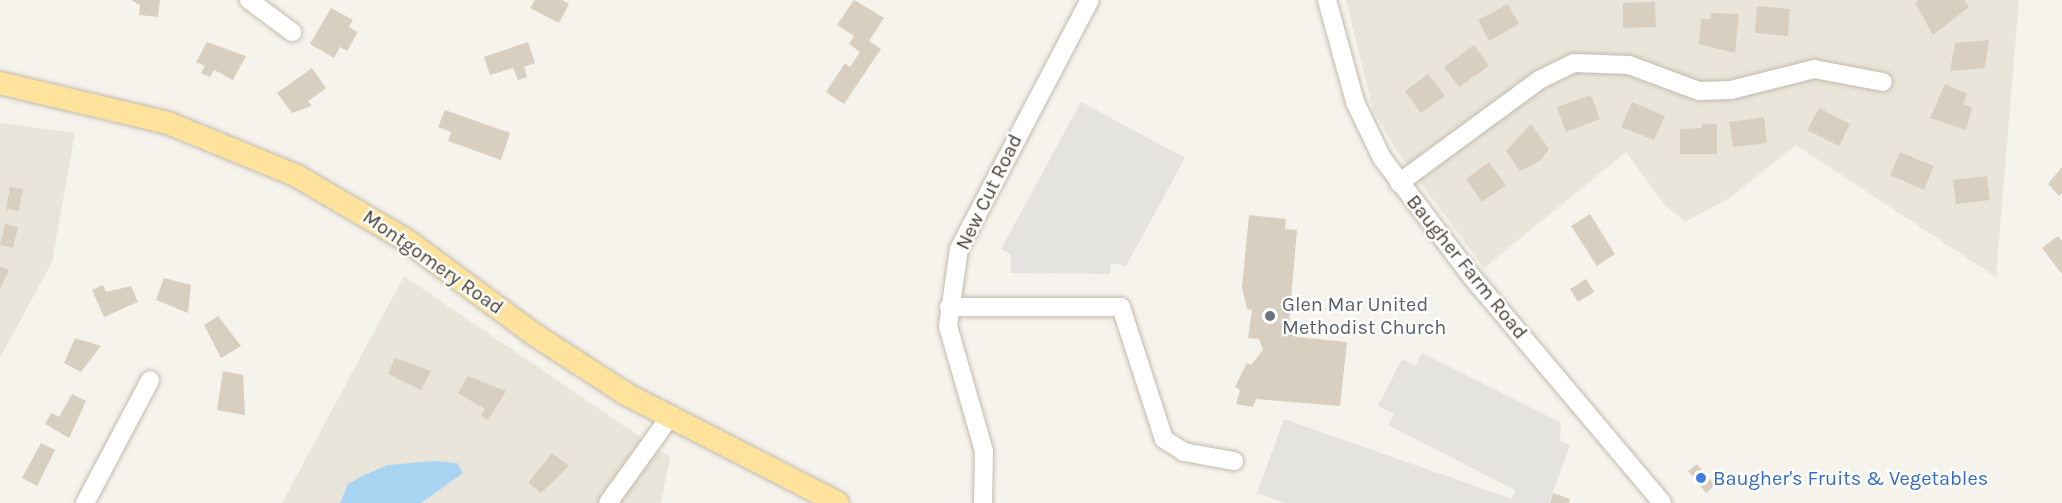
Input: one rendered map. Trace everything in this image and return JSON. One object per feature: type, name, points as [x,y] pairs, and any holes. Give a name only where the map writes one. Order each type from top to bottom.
[{"type":"main road","name":"Montgomery Road","points":[[0,83],[168,123],[297,176],[406,240],[532,333],[669,418],[838,503]]},
{"type":"street","points":[[249,0],[292,32]]},
{"type":"street","name":"New Cut Road","points":[[983,503],[984,451],[957,369],[949,307],[958,249],[973,215],[1090,0]]},
{"type":"street","name":"Baugher Farm Road","points":[[1327,0],[1355,102],[1400,183],[1662,503]]},
{"type":"street","points":[[1400,183],[1539,80],[1574,63],[1610,60],[1682,88],[1713,92],[1814,69],[1883,82]]},
{"type":"street","points":[[949,307],[1121,307],[1164,438],[1184,452],[1234,462]]},
{"type":"street","points":[[85,503],[150,380]]},
{"type":"street","points":[[608,503],[669,418]]},
{"type":"shaded area","points":[[1346,0],[2019,0],[1996,277],[1796,145],[1729,198],[1685,222],[1665,205],[1626,152],[1484,268],[1396,150],[1373,110]]},
{"type":"shaded area","points":[[1081,102],[1185,158],[1126,266],[1111,263],[1110,274],[1011,273],[1011,255],[1001,249]]},
{"type":"shaded area","points":[[0,123],[75,133],[52,262],[0,358]]},
{"type":"shaded area","points":[[404,276],[670,457],[661,503],[282,503]]},
{"type":"shaded area","points":[[1422,353],[1561,423],[1560,441],[1570,445],[1549,503],[1285,503],[1257,493],[1284,419],[1512,499],[1515,490],[1388,425],[1394,414],[1378,406],[1402,359],[1416,366]]},
{"type":"water","points":[[434,461],[457,463],[463,473],[421,503],[340,503],[348,484],[364,475],[388,465]]},
{"type":"building","points":[[131,0],[160,0],[158,17],[139,15],[140,5]]},
{"type":"building","points":[[535,0],[562,0],[569,4],[559,23],[530,8]]},
{"type":"building","points":[[854,0],[884,18],[869,41],[881,49],[844,104],[826,92],[845,63],[850,67],[860,52],[849,44],[854,36],[837,25]]},
{"type":"building","points":[[1919,0],[1964,0],[1969,7],[1933,35],[1915,3]]},
{"type":"building","points":[[1655,2],[1656,27],[1623,28],[1623,3]]},
{"type":"building","points":[[1508,4],[1519,24],[1489,41],[1478,20]]},
{"type":"building","points":[[1757,6],[1790,9],[1788,36],[1755,33]]},
{"type":"building","points":[[331,8],[353,20],[349,27],[358,32],[347,51],[340,47],[334,58],[310,44]]},
{"type":"building","points":[[1711,13],[1739,14],[1735,53],[1699,44],[1701,19],[1710,19]]},
{"type":"building","points":[[1989,40],[1985,68],[1950,71],[1955,43]]},
{"type":"building","points":[[207,42],[246,56],[233,80],[214,70],[210,77],[201,73],[205,66],[196,62]]},
{"type":"building","points":[[528,42],[535,63],[524,67],[527,77],[518,80],[513,68],[490,75],[484,57]]},
{"type":"building","points":[[1474,45],[1489,66],[1459,87],[1444,67]]},
{"type":"building","points":[[312,68],[326,88],[308,101],[312,106],[292,113],[277,93]]},
{"type":"building","points":[[1428,74],[1445,96],[1421,113],[1405,91]]},
{"type":"building","points":[[1945,84],[1967,94],[1963,104],[1972,108],[1966,130],[1930,118]]},
{"type":"building","points":[[1591,95],[1600,119],[1566,132],[1557,107]]},
{"type":"building","points":[[1632,102],[1665,116],[1654,140],[1621,127]]},
{"type":"building","points":[[1819,108],[1850,124],[1839,146],[1807,130]]},
{"type":"building","points":[[445,110],[510,133],[501,160],[448,141],[451,132],[438,127]]},
{"type":"building","points":[[1764,117],[1767,143],[1733,147],[1729,122]]},
{"type":"building","points":[[1531,124],[1549,149],[1541,160],[1520,171],[1506,151]]},
{"type":"building","points":[[1702,124],[1717,124],[1717,154],[1680,154],[1680,129],[1702,128]]},
{"type":"building","points":[[1900,152],[1934,166],[1924,190],[1890,175]]},
{"type":"building","points":[[1489,162],[1506,185],[1482,202],[1466,179]]},
{"type":"building","points":[[2062,167],[2062,193],[2059,196],[2048,184]]},
{"type":"building","points":[[1987,176],[1990,200],[1956,204],[1953,180]]},
{"type":"building","points":[[10,187],[23,189],[19,211],[6,209]]},
{"type":"building","points":[[1590,214],[1615,254],[1597,266],[1571,226]]},
{"type":"building","name":"Glen Mar United Methodist Church","points":[[1249,215],[1286,219],[1285,229],[1297,230],[1289,323],[1297,337],[1347,342],[1340,406],[1256,399],[1253,407],[1236,404],[1240,390],[1235,387],[1247,363],[1251,365],[1263,350],[1259,339],[1248,338],[1252,310],[1247,309],[1242,287]]},
{"type":"building","points":[[5,224],[18,227],[13,248],[0,245]]},
{"type":"building","points":[[2058,236],[2062,241],[2062,274],[2042,248]]},
{"type":"building","points":[[0,266],[9,270],[0,289]]},
{"type":"building","points":[[164,278],[191,285],[188,313],[156,300]]},
{"type":"building","points":[[1586,279],[1594,292],[1578,302],[1570,289]]},
{"type":"building","points":[[103,285],[106,292],[131,286],[138,302],[104,317],[92,290]]},
{"type":"building","points":[[218,316],[241,346],[221,358],[204,325]]},
{"type":"building","points":[[75,338],[101,346],[81,372],[64,363]]},
{"type":"building","points":[[395,358],[431,371],[421,390],[388,374]]},
{"type":"building","points":[[223,371],[243,375],[245,415],[217,410]]},
{"type":"building","points":[[468,376],[506,391],[488,420],[481,416],[485,409],[458,393]]},
{"type":"building","points":[[72,394],[86,401],[69,438],[45,424],[51,413],[59,417]]},
{"type":"building","points":[[41,443],[55,450],[37,486],[22,478]]},
{"type":"building","points":[[552,453],[569,466],[541,493],[528,483]]},
{"type":"building","name":"Baugher's Fruits & Vegetables","points":[[1697,464],[1715,485],[1706,493],[1688,471]]},
{"type":"building","points":[[1553,493],[1570,499],[1569,503],[1550,503]]},
{"type":"place","name":"Glen Mar United Methodist Church","points":[[1270,316]]},
{"type":"place","name":"Baugher's Fruits & Vegetables","points":[[1701,478]]}]
